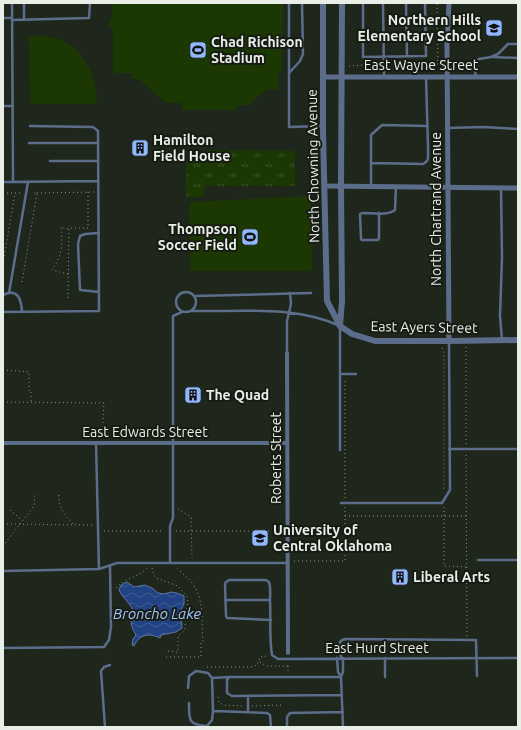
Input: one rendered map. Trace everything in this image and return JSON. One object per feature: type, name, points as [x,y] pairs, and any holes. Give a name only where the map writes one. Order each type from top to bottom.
[{"type":"street","name":"North Chowning Avenue","points":[[323,3],[323,126],[327,301],[340,326]]},
{"type":"street","name":"North Chowning Avenue","points":[[340,326],[342,301],[342,3]]},
{"type":"street","name":"North Chartrand Avenue","points":[[449,3],[447,44],[449,344]]},
{"type":"street","name":"East Wayne Street","points":[[324,77],[518,77]]},
{"type":"street","points":[[324,186],[448,186],[518,188]]},
{"type":"street","name":"East Ayers Street","points":[[340,326],[352,334],[375,341],[449,344],[518,340]]},
{"type":"street","name":"Roberts Street","points":[[287,353],[288,653]]},
{"type":"street","name":"East Edwards Street","points":[[3,443],[287,443]]},
{"type":"lane","points":[[12,3],[13,182]]},
{"type":"lane","points":[[24,3],[24,20]]},
{"type":"lane","points":[[3,18],[24,20],[89,18],[90,3]]},
{"type":"lane","points":[[289,3],[289,126],[323,126]]},
{"type":"lane","points":[[289,72],[300,61],[303,54],[302,3]]},
{"type":"lane","points":[[363,3],[363,57],[426,56],[425,3]]},
{"type":"lane","points":[[384,3],[384,76]]},
{"type":"lane","points":[[406,3],[407,56]]},
{"type":"lane","points":[[475,77],[476,62],[479,59],[498,54],[508,44],[518,44]]},
{"type":"lane","points":[[490,57],[518,58]]},
{"type":"lane","points":[[371,163],[423,164],[428,159],[426,77]]},
{"type":"lane","points":[[3,106],[13,106]]},
{"type":"lane","points":[[371,186],[371,135],[382,125],[427,126]]},
{"type":"lane","points":[[3,312],[99,311],[98,131],[93,127],[30,126]]},
{"type":"lane","points":[[448,128],[483,127],[518,129]]},
{"type":"lane","points":[[29,143],[98,142]]},
{"type":"lane","points":[[50,161],[98,161]]},
{"type":"lane","points":[[3,182],[98,181]]},
{"type":"lane","points":[[9,293],[28,182]]},
{"type":"lane","points":[[379,213],[378,240],[362,240],[360,214],[392,212],[395,210],[396,186]]},
{"type":"lane","points":[[501,187],[502,272],[500,316],[502,340]]},
{"type":"lane","points":[[99,233],[80,236],[78,244],[80,290],[100,292]]},
{"type":"lane","points":[[182,312],[176,304],[176,300],[180,294],[186,292],[195,296],[311,293]]},
{"type":"lane","points":[[3,295],[9,293],[17,295],[21,300],[22,311]]},
{"type":"lane","name":"Roberts Street","points":[[287,353],[287,321],[291,304],[290,293]]},
{"type":"lane","points":[[170,563],[170,526],[173,518],[172,321],[173,316],[182,312],[185,313],[192,311],[194,309],[197,303],[195,296]]},
{"type":"lane","name":"East Ayers Street","points":[[192,311],[289,312],[317,318],[340,326]]},
{"type":"lane","name":"North Chowning Avenue","points":[[340,326],[340,450]]},
{"type":"lane","points":[[341,503],[443,502],[450,490],[449,344]]},
{"type":"lane","points":[[340,374],[356,374]]},
{"type":"lane","points":[[96,443],[99,570]]},
{"type":"lane","points":[[449,448],[518,449]]},
{"type":"lane","points":[[478,560],[518,560]]},
{"type":"lane","points":[[3,571],[99,570],[117,563],[287,562]]},
{"type":"lane","points":[[3,648],[104,647],[109,640],[111,627],[110,566]]},
{"type":"lane","points":[[266,580],[270,584],[270,600],[271,620],[227,618],[225,583],[227,581],[266,580]]},
{"type":"lane","points":[[225,600],[270,600]]},
{"type":"lane","name":"East Hurd Street","points":[[271,620],[271,649],[274,658],[518,658]]},
{"type":"lane","points":[[341,677],[338,672],[340,642],[346,639],[476,640],[477,676]]},
{"type":"lane","points":[[340,658],[343,672],[341,677],[343,727]]},
{"type":"lane","points":[[385,658],[385,677]]},
{"type":"lane","points":[[105,727],[101,671],[104,667],[110,665]]},
{"type":"lane","points":[[188,688],[189,676],[196,672],[208,673],[212,678],[213,711],[212,720],[207,727],[197,726],[192,723],[189,718],[189,703]]},
{"type":"lane","points":[[212,678],[288,676],[341,677]]},
{"type":"lane","points":[[229,678],[227,680],[227,693],[229,695],[342,695]]},
{"type":"lane","points":[[248,696],[248,712]]},
{"type":"lane","points":[[213,711],[267,713],[270,715],[271,727]]},
{"type":"lane","points":[[287,727],[287,717],[290,713],[342,712]]},
{"type":"path","points":[[349,66],[384,64],[438,64],[437,3]]},
{"type":"path","points":[[3,193],[98,192]]},
{"type":"path","points":[[3,264],[15,193]]},
{"type":"path","points":[[22,282],[37,193]]},
{"type":"path","points":[[68,274],[52,270],[57,263],[61,251],[63,240],[61,228],[69,229]]},
{"type":"path","points":[[449,344],[442,347],[444,360],[444,566],[467,567]]},
{"type":"path","points":[[461,346],[466,346],[467,640]]},
{"type":"path","points":[[3,370],[29,372],[29,392],[31,392],[31,402]]},
{"type":"path","points":[[287,562],[345,561],[346,374]]},
{"type":"path","points":[[3,402],[104,403],[102,443]]},
{"type":"path","points":[[3,546],[34,506],[35,494]]},
{"type":"path","points":[[59,495],[58,504],[73,524]]},
{"type":"path","points":[[173,505],[191,517],[192,563]]},
{"type":"path","points":[[10,510],[23,520]]},
{"type":"path","points":[[345,516],[467,516]]},
{"type":"path","points":[[3,524],[73,524],[98,526]]},
{"type":"path","points":[[98,531],[287,531]]},
{"type":"path","points":[[110,589],[115,589],[121,583],[139,575],[147,569],[148,563]]},
{"type":"path","points":[[152,563],[152,571],[156,578],[178,586],[188,598],[185,628],[184,631],[178,636],[178,652],[165,651]]},
{"type":"path","points":[[166,657],[201,657],[201,643],[203,642],[199,598],[194,584],[176,566],[175,563]]},
{"type":"path","points":[[207,667],[252,667],[257,665],[260,657],[267,656]]},
{"type":"path","points":[[259,662],[269,666],[288,666]]},
{"type":"path","points":[[288,662],[288,676]]},
{"type":"path","points":[[218,697],[223,705],[282,705]]},
{"type":"green space","name":"Chad Richison Stadium","points":[[113,3],[283,3],[282,73],[278,73],[278,90],[268,89],[248,105],[237,105],[237,110],[182,110],[182,103],[166,103],[142,82],[141,79],[131,79],[132,73],[113,73],[113,27],[109,27],[109,18],[112,18]]},
{"type":"green space","points":[[29,37],[51,37],[62,40],[79,53],[91,72],[97,104],[33,104],[30,101]]},
{"type":"green space","points":[[206,150],[295,151],[295,186],[205,186],[204,197],[186,197],[186,161],[205,161]]},
{"type":"green space","name":"Thompson Soccer Field","points":[[311,196],[312,271],[190,271],[189,202]]},
{"type":"water","name":"Broncho Lake","points":[[127,582],[134,587],[145,585],[158,593],[164,594],[171,592],[184,596],[184,604],[181,610],[182,628],[176,632],[161,635],[160,638],[152,635],[142,637],[134,646],[132,645],[133,639],[136,635],[131,624],[134,613],[131,606],[119,590],[121,585]]},
{"type":"place","name":"Northern Hills Elementary School","points":[[494,28]]},
{"type":"place","name":"Chad Richison Stadium","points":[[198,50]]},
{"type":"place","name":"Hamilton Field House","points":[[140,148]]},
{"type":"place","name":"Thompson Soccer Field","points":[[250,237]]},
{"type":"place","name":"The Quad","points":[[193,395]]},
{"type":"place","name":"University of Central Oklahoma","points":[[260,538]]},
{"type":"place","name":"Liberal Arts","points":[[400,577]]}]
